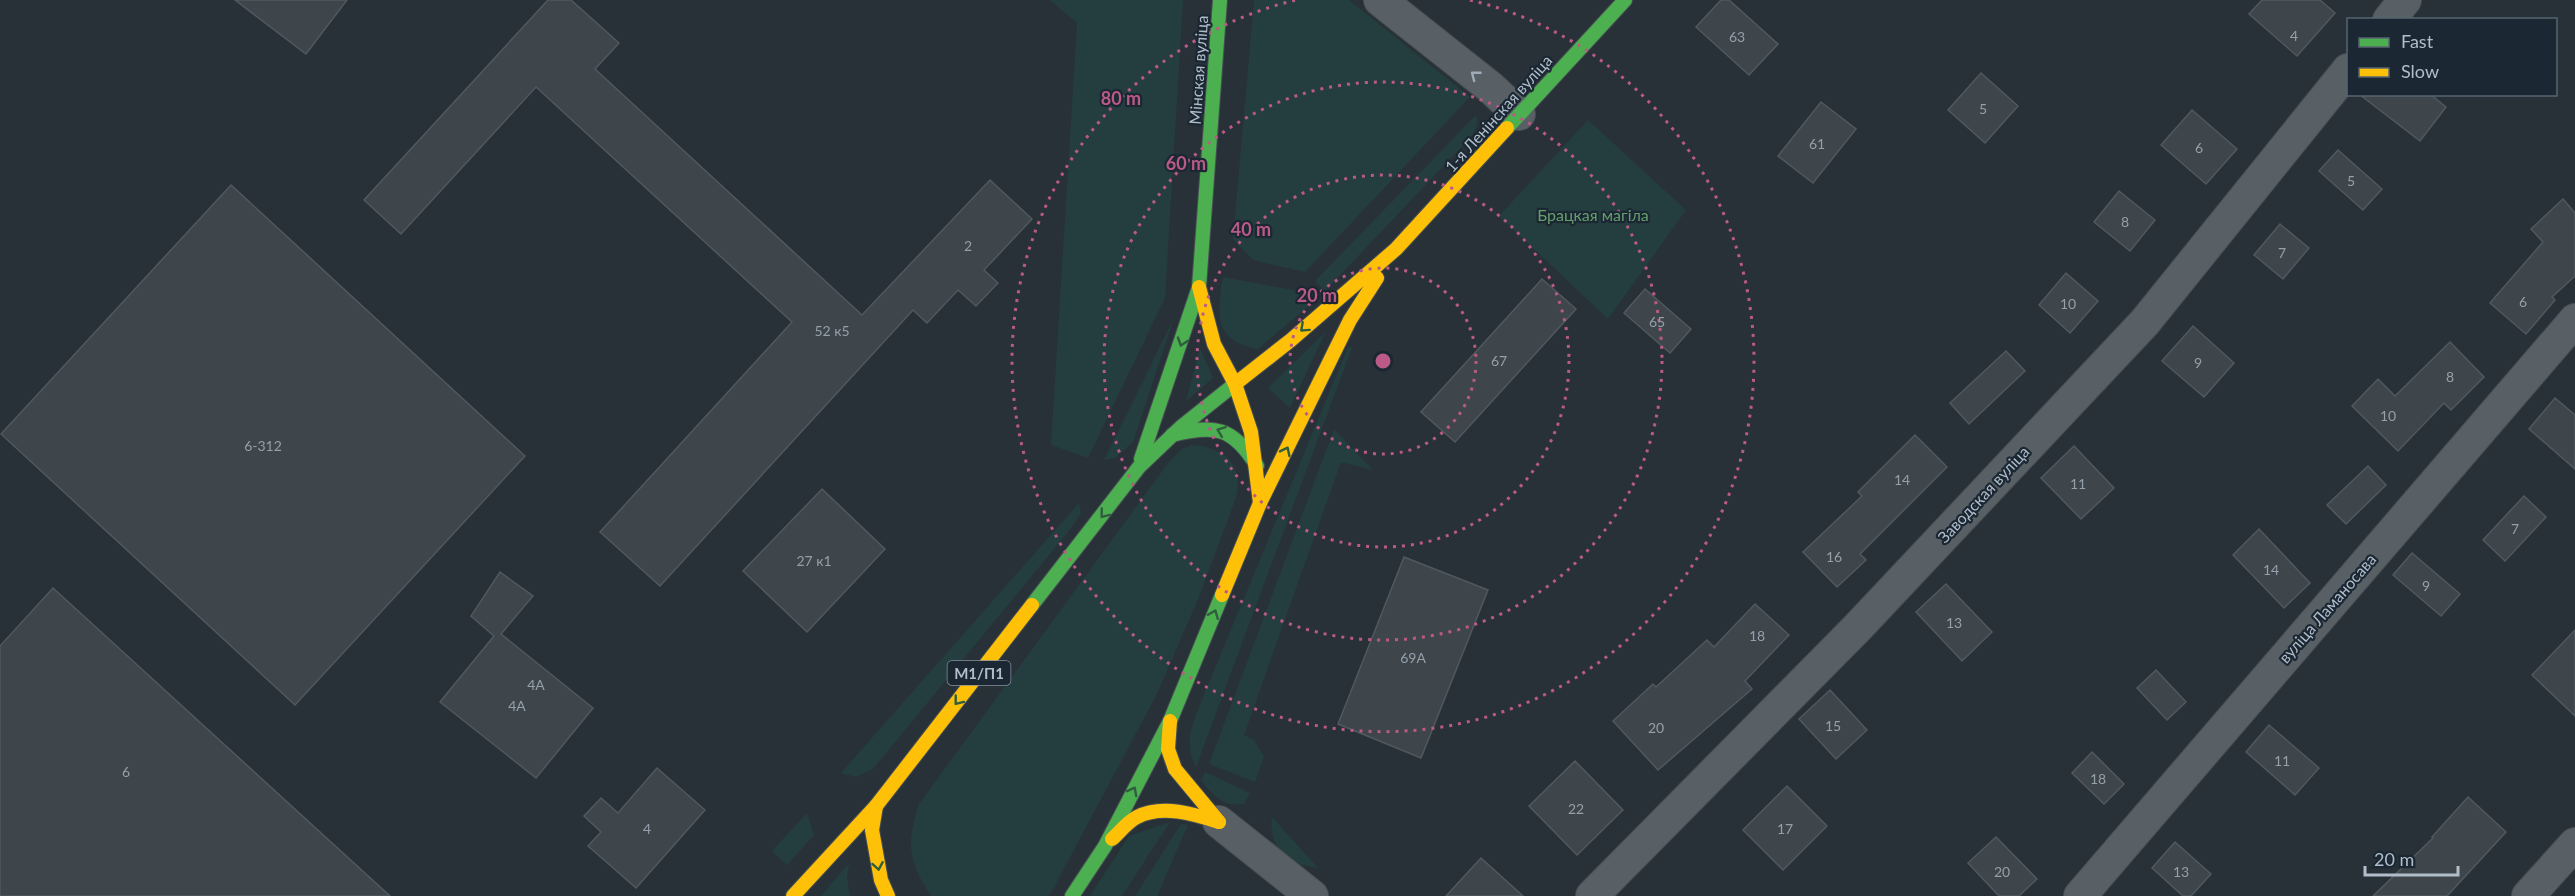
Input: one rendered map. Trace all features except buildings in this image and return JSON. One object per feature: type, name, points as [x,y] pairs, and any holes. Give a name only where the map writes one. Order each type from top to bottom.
[{"type":"main road","name":"Мінская вуліца","points":[[1199,287],[1220,0]]},
{"type":"main road","name":"1-я Ленінская вуліца","points":[[1396,249],[1625,0]]},
{"type":"main road","points":[[1139,467],[1172,435],[1291,340],[1396,249]]},
{"type":"main road","points":[[1260,503],[1350,320],[1396,249]]},
{"type":"main road","name":"М1/П1","points":[[1072,896],[1104,846],[1170,721],[1260,503],[1251,432],[1235,384],[1214,344],[1199,287]]},
{"type":"main road","name":"М1/П1","points":[[876,806],[1139,467],[1199,287]]},
{"type":"main road","points":[[1172,435],[1214,427],[1234,436],[1248,450],[1257,466]]},
{"type":"main road","points":[[1170,721],[1168,749],[1175,769],[1219,822]]},
{"type":"main road","points":[[793,896],[876,806]]},
{"type":"main road","points":[[876,806],[872,830],[881,880],[888,896]]},
{"type":"main road","points":[[1104,846],[1136,817],[1156,811],[1197,814],[1219,822]]},
{"type":"street","points":[[1380,0],[1490,87],[1519,114]]},
{"type":"street","points":[[2391,18],[2405,0]]},
{"type":"street","name":"Заводская вуліца","points":[[1592,896],[1858,627],[2145,322],[2347,72]]},
{"type":"street","name":"вуліца Ламаносава","points":[[2080,896],[2575,320]]},
{"type":"street","points":[[1219,822],[1312,896]]},
{"type":"street","points":[[2528,896],[2575,844]]},
{"type":"green space","points":[[1050,0],[1183,0],[1165,298],[1088,458],[1051,445],[1077,23]]},
{"type":"green space","points":[[1254,0],[1349,0],[1470,97],[1305,272],[1253,260],[1233,239]]},
{"type":"green space","points":[[1476,115],[1478,124],[1470,138],[1325,291],[1315,281]]},
{"type":"green space","name":"Брацкая магіла","points":[[1588,120],[1686,210],[1608,319],[1499,216]]},
{"type":"green space","points":[[1223,277],[1299,291],[1311,304],[1258,349],[1243,345],[1233,340],[1221,324],[1220,303]]},
{"type":"green space","points":[[1174,318],[1133,442],[1115,458],[1104,460]]},
{"type":"green space","points":[[1326,331],[1290,408],[1268,388]]},
{"type":"green space","points":[[1348,347],[1352,348],[1196,767],[1191,754],[1190,741],[1196,714]]},
{"type":"green space","points":[[1200,348],[1213,378],[1186,401]]},
{"type":"green space","points":[[1334,429],[1373,470],[1341,462],[1244,735],[1254,740],[1264,757],[1255,782],[1209,764]]},
{"type":"green space","points":[[1192,445],[1214,449],[1229,460],[1237,476],[1236,498],[1199,597],[1158,692],[1051,893],[1048,896],[931,896],[923,884],[912,852],[912,830],[919,804],[1168,463],[1182,449]]},
{"type":"green space","points":[[1079,503],[1081,514],[1068,532],[873,769],[856,777],[841,773]]},
{"type":"green space","points":[[1205,772],[1250,793],[1244,804],[1230,804],[1219,799],[1201,780]]},
{"type":"green space","points":[[807,813],[814,835],[787,865],[772,851]]},
{"type":"green space","points":[[1272,817],[1318,868],[1298,863],[1283,853],[1273,837]]},
{"type":"green space","points":[[1170,822],[1122,896],[1090,896],[1129,836]]},
{"type":"green space","points":[[1181,824],[1188,825],[1157,896],[1135,896]]},
{"type":"green space","points":[[849,863],[847,878],[850,896],[821,896]]},
{"type":"traffic: fast","points":[[1141,459],[1199,287],[1220,0]]},
{"type":"traffic: fast","points":[[1507,128],[1625,0]]},
{"type":"traffic: fast","points":[[1032,605],[1139,467],[1181,427],[1235,384]]},
{"type":"traffic: fast","points":[[1172,435],[1200,430],[1222,432],[1240,443],[1257,466]]},
{"type":"traffic: fast","points":[[1072,896],[1105,846],[1170,721],[1222,595]]},
{"type":"traffic: slow","points":[[1235,384],[1291,340],[1396,249],[1507,128]]},
{"type":"traffic: slow","points":[[1260,503],[1350,320],[1377,278]]},
{"type":"traffic: slow","points":[[1199,287],[1214,344],[1235,384],[1251,432],[1260,503],[1222,595]]},
{"type":"traffic: slow","points":[[888,896],[881,880],[872,830],[876,806],[1032,605]]},
{"type":"traffic: slow","points":[[1170,721],[1168,749],[1175,769],[1219,822]]},
{"type":"traffic: slow","points":[[793,896],[876,806]]},
{"type":"traffic: slow","points":[[1112,839],[1133,819],[1157,811],[1189,813],[1219,822]]}]
